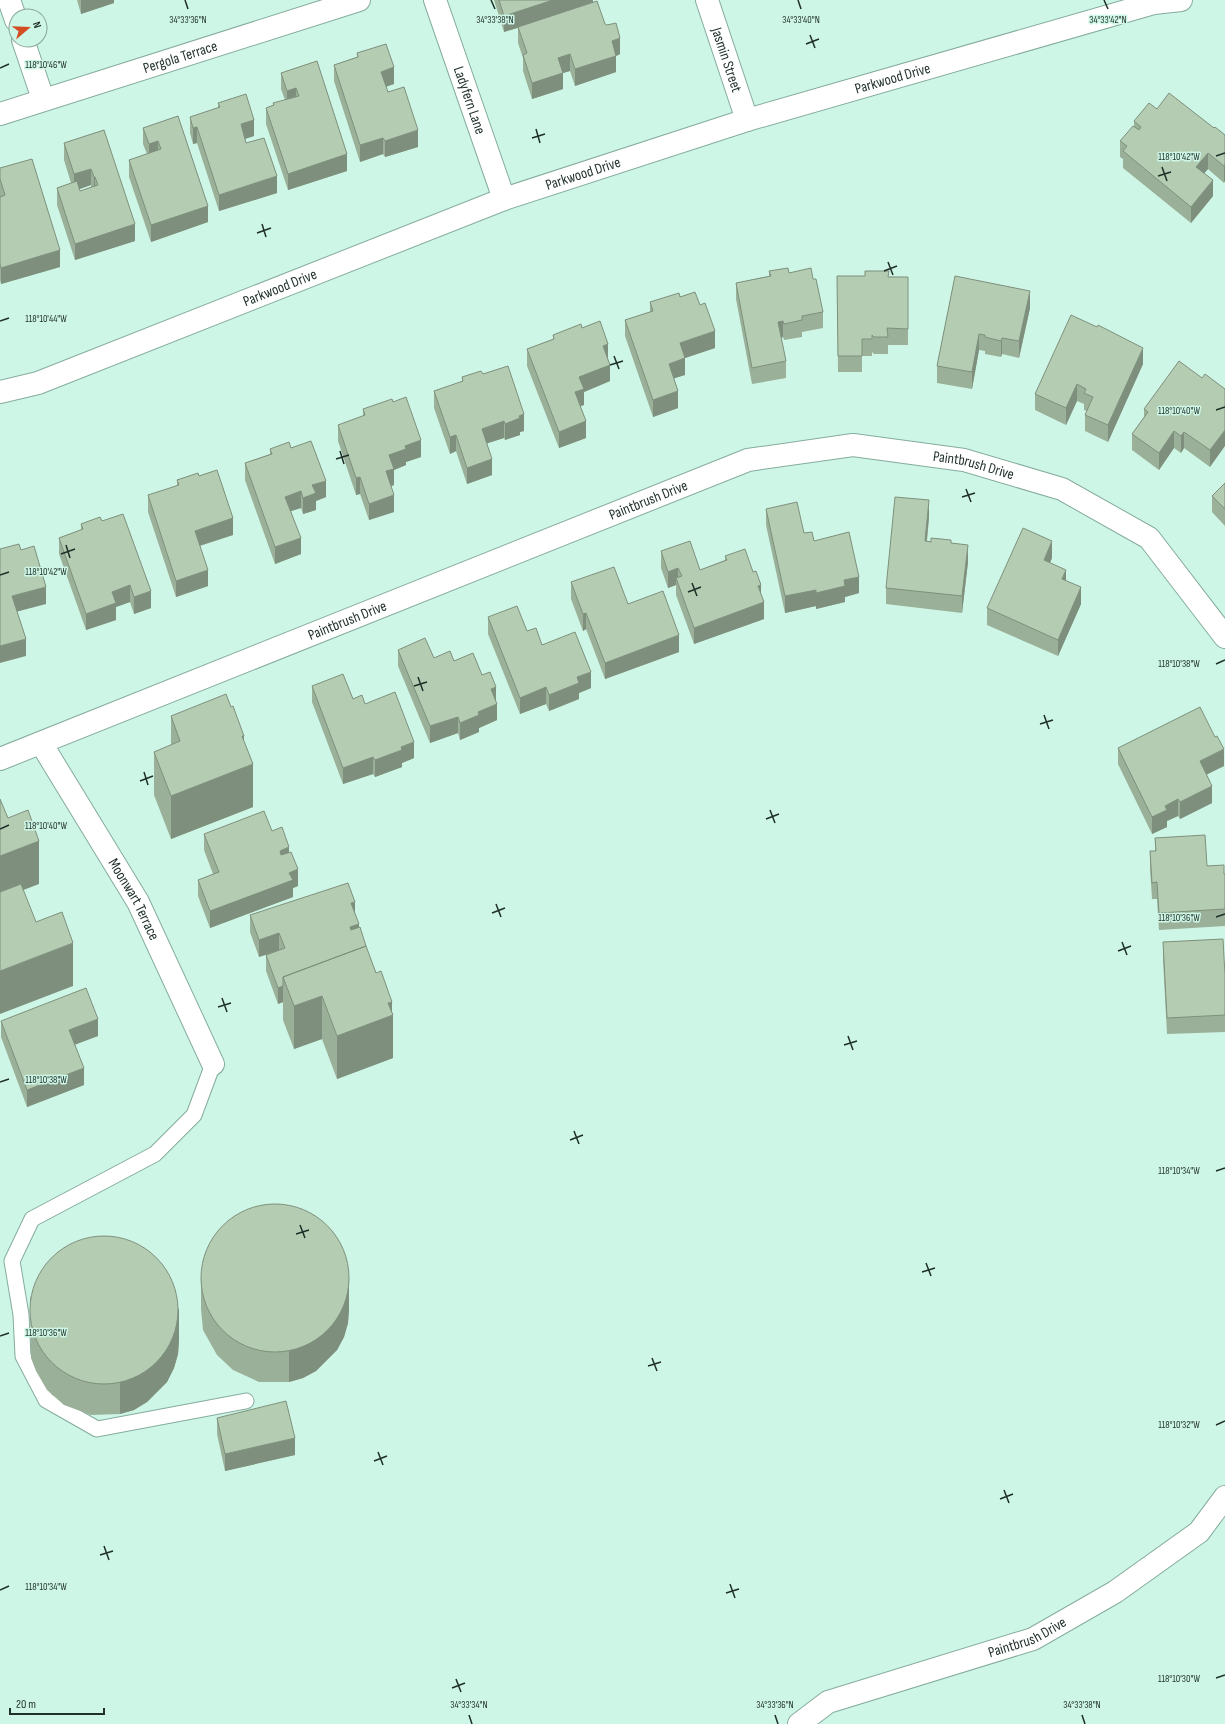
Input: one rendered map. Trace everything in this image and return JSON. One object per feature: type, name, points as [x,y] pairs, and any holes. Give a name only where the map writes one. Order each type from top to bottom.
[{"type":"street","name":"Pergola Terrace","points":[[0,114],[43,99],[359,0]]},
{"type":"street","name":"Ladyfern Lane","points":[[435,0],[504,199]]},
{"type":"street","name":"Jasmin Street","points":[[707,0],[747,120]]},
{"type":"street","name":"Parkwood Drive","points":[[0,392],[38,383],[504,199],[747,120],[1154,3],[1181,0]]},
{"type":"street","points":[[26,48],[43,99]]},
{"type":"street","name":"Paintbrush Drive","points":[[0,759],[748,460],[853,445],[964,460],[1062,489],[1149,538],[1225,637]]},
{"type":"street","name":"Moonwart Terrace","points":[[42,743],[138,902],[213,1064]]},
{"type":"street","name":"Paintbrush Drive","points":[[798,1724],[828,1702],[1033,1638],[1115,1592],[1199,1532],[1225,1497]]},
{"type":"lane","points":[[213,1064],[194,1114],[155,1154],[32,1219],[12,1261],[21,1315],[23,1356],[46,1400],[97,1429],[246,1401]]},
{"type":"building","points":[[499,0],[553,0],[504,16]]},
{"type":"building","points":[[597,1],[605,24],[616,23],[620,38],[612,41],[616,56],[575,69],[570,54],[558,58],[563,73],[532,83],[523,55],[527,53],[518,27]]},
{"type":"building","points":[[386,44],[394,67],[381,72],[388,92],[404,87],[418,130],[385,141],[383,138],[360,145],[334,65],[358,57],[357,53]]},
{"type":"building","points":[[317,61],[347,154],[288,174],[266,108],[274,105],[273,103],[299,96],[296,88],[287,91],[281,73]]},
{"type":"building","points":[[1169,93],[1225,135],[1224,166],[1208,153],[1196,167],[1213,180],[1191,207],[1123,151],[1127,146],[1120,141],[1133,126],[1139,130],[1141,127],[1134,121],[1149,103],[1157,109]]},
{"type":"building","points":[[246,94],[254,120],[241,124],[246,143],[264,138],[277,176],[219,195],[197,127],[193,128],[190,117],[220,107],[218,103]]},
{"type":"building","points":[[178,116],[208,206],[151,225],[129,160],[161,149],[158,141],[149,144],[143,128]]},
{"type":"building","points":[[104,130],[135,224],[75,244],[57,188],[77,181],[80,191],[98,185],[91,169],[74,174],[64,143]]},
{"type":"building","points":[[32,159],[60,250],[1,268],[0,197],[5,195],[0,179],[0,168]]},
{"type":"building","points":[[788,268],[789,273],[811,268],[813,279],[816,279],[823,312],[802,316],[802,320],[784,324],[783,321],[778,322],[786,361],[752,368],[736,283],[771,276],[769,271]]},
{"type":"building","points":[[865,271],[889,271],[888,277],[908,277],[908,329],[887,328],[888,337],[874,337],[872,335],[872,339],[862,339],[862,356],[838,356],[837,276],[865,276]]},
{"type":"building","points":[[955,276],[1030,291],[1019,341],[1002,338],[1001,341],[979,334],[972,372],[937,366]]},
{"type":"building","points":[[695,292],[700,305],[705,303],[715,331],[680,343],[685,358],[669,364],[678,391],[653,400],[625,320],[653,311],[650,302],[679,293],[680,297]]},
{"type":"building","points":[[1071,315],[1097,327],[1098,325],[1143,348],[1108,425],[1085,415],[1093,397],[1084,393],[1086,389],[1077,384],[1066,408],[1035,394]]},
{"type":"building","points":[[600,321],[608,344],[603,346],[610,365],[579,377],[584,389],[575,392],[586,421],[559,432],[527,349],[554,339],[553,335],[581,324],[582,328]]},
{"type":"building","points":[[1179,361],[1202,378],[1205,374],[1225,389],[1225,430],[1210,450],[1184,432],[1181,436],[1174,431],[1159,453],[1132,434],[1148,412],[1144,409]]},
{"type":"building","points":[[508,366],[524,414],[519,416],[520,418],[505,424],[504,421],[482,429],[492,459],[467,468],[456,435],[450,437],[434,391],[463,381],[462,377],[481,371],[483,374]]},
{"type":"building","points":[[406,397],[421,440],[405,446],[406,449],[389,455],[394,469],[386,471],[394,495],[369,504],[360,477],[356,478],[338,425],[365,415],[363,409],[392,399],[393,402]]},
{"type":"building","points":[[311,441],[326,481],[312,485],[316,493],[303,498],[301,491],[285,497],[301,538],[275,547],[245,463],[272,454],[270,449],[289,442],[291,448]]},
{"type":"building","points":[[217,470],[233,518],[195,531],[208,570],[176,581],[148,495],[179,485],[177,480],[198,473],[199,476]]},
{"type":"building","points":[[1225,483],[1225,509],[1212,496]]},
{"type":"building","points":[[895,497],[929,500],[925,541],[931,542],[931,538],[951,540],[951,543],[968,545],[962,596],[886,588]]},
{"type":"building","points":[[797,502],[804,533],[812,532],[814,541],[849,532],[859,577],[844,580],[845,586],[816,593],[816,590],[785,596],[766,509]]},
{"type":"building","points":[[123,514],[151,591],[134,597],[130,585],[112,592],[116,603],[86,614],[59,538],[83,529],[81,524],[100,517],[102,521]]},
{"type":"building","points":[[1023,528],[1052,541],[1044,560],[1066,570],[1062,579],[1081,587],[1058,640],[987,608]]},
{"type":"building","points":[[690,541],[700,570],[727,560],[725,556],[745,549],[753,572],[756,571],[761,585],[758,586],[764,602],[694,628],[676,578],[682,576],[678,568],[668,572],[661,551]]},
{"type":"building","points":[[19,544],[21,550],[34,546],[46,587],[12,596],[26,639],[0,646],[0,549]]},
{"type":"building","points":[[614,567],[628,604],[663,591],[679,635],[605,663],[586,613],[583,614],[571,582]]},
{"type":"building","points":[[517,606],[527,631],[536,628],[542,645],[575,632],[591,672],[577,677],[579,683],[549,695],[546,687],[520,698],[488,617]]},
{"type":"building","points":[[425,638],[434,658],[450,651],[454,661],[473,653],[482,675],[490,672],[496,687],[491,689],[497,704],[478,712],[479,715],[460,723],[458,717],[430,726],[398,650]]},
{"type":"building","points":[[343,674],[353,699],[362,695],[365,704],[395,692],[414,742],[401,747],[402,750],[375,760],[373,757],[343,768],[312,686]]},
{"type":"building","points":[[226,694],[231,707],[233,706],[244,736],[242,736],[253,764],[171,796],[154,752],[180,741],[171,716]]},
{"type":"building","points":[[1200,707],[1215,737],[1217,736],[1224,749],[1200,761],[1212,786],[1180,802],[1178,799],[1165,806],[1167,810],[1152,817],[1118,748]]},
{"type":"building","points":[[0,799],[8,818],[28,810],[39,841],[0,856]]},
{"type":"building","points":[[264,811],[272,831],[282,827],[289,847],[280,851],[281,855],[291,852],[298,869],[289,873],[293,880],[210,911],[198,880],[219,872],[204,834]]},
{"type":"building","points":[[1205,835],[1207,866],[1224,865],[1225,909],[1159,913],[1157,882],[1152,883],[1150,851],[1156,851],[1155,838]]},
{"type":"building","points":[[348,883],[355,902],[351,903],[359,924],[350,927],[351,930],[360,927],[366,946],[283,977],[283,986],[278,988],[266,955],[285,948],[279,933],[259,940],[250,915]]},
{"type":"building","points":[[21,884],[36,922],[62,912],[73,943],[0,971],[0,892]]},
{"type":"building","points":[[1223,939],[1225,1015],[1167,1018],[1163,942]]},
{"type":"building","points":[[366,946],[376,973],[381,971],[392,1002],[388,1003],[393,1015],[337,1036],[322,996],[294,1006],[283,977]]},
{"type":"building","points":[[86,988],[98,1019],[69,1030],[84,1068],[27,1090],[1,1021]]},
{"type":"building","points":[[275,1204],[296,1207],[310,1213],[322,1221],[332,1231],[340,1243],[346,1257],[349,1278],[346,1299],[340,1313],[332,1325],[322,1335],[310,1343],[296,1349],[275,1352],[254,1349],[240,1343],[228,1335],[218,1325],[210,1313],[204,1299],[201,1278],[204,1257],[210,1243],[218,1231],[228,1221],[240,1213],[254,1207]]},
{"type":"building","points":[[97,1236],[111,1236],[126,1239],[139,1244],[157,1257],[170,1275],[173,1282],[177,1296],[177,1324],[173,1338],[170,1345],[157,1363],[139,1376],[132,1379],[111,1384],[97,1384],[82,1381],[69,1376],[51,1363],[38,1345],[35,1338],[30,1317],[30,1303],[33,1288],[38,1275],[51,1257],[69,1244],[76,1241]]},
{"type":"building","points":[[286,1401],[295,1438],[225,1454],[217,1418]]}]
